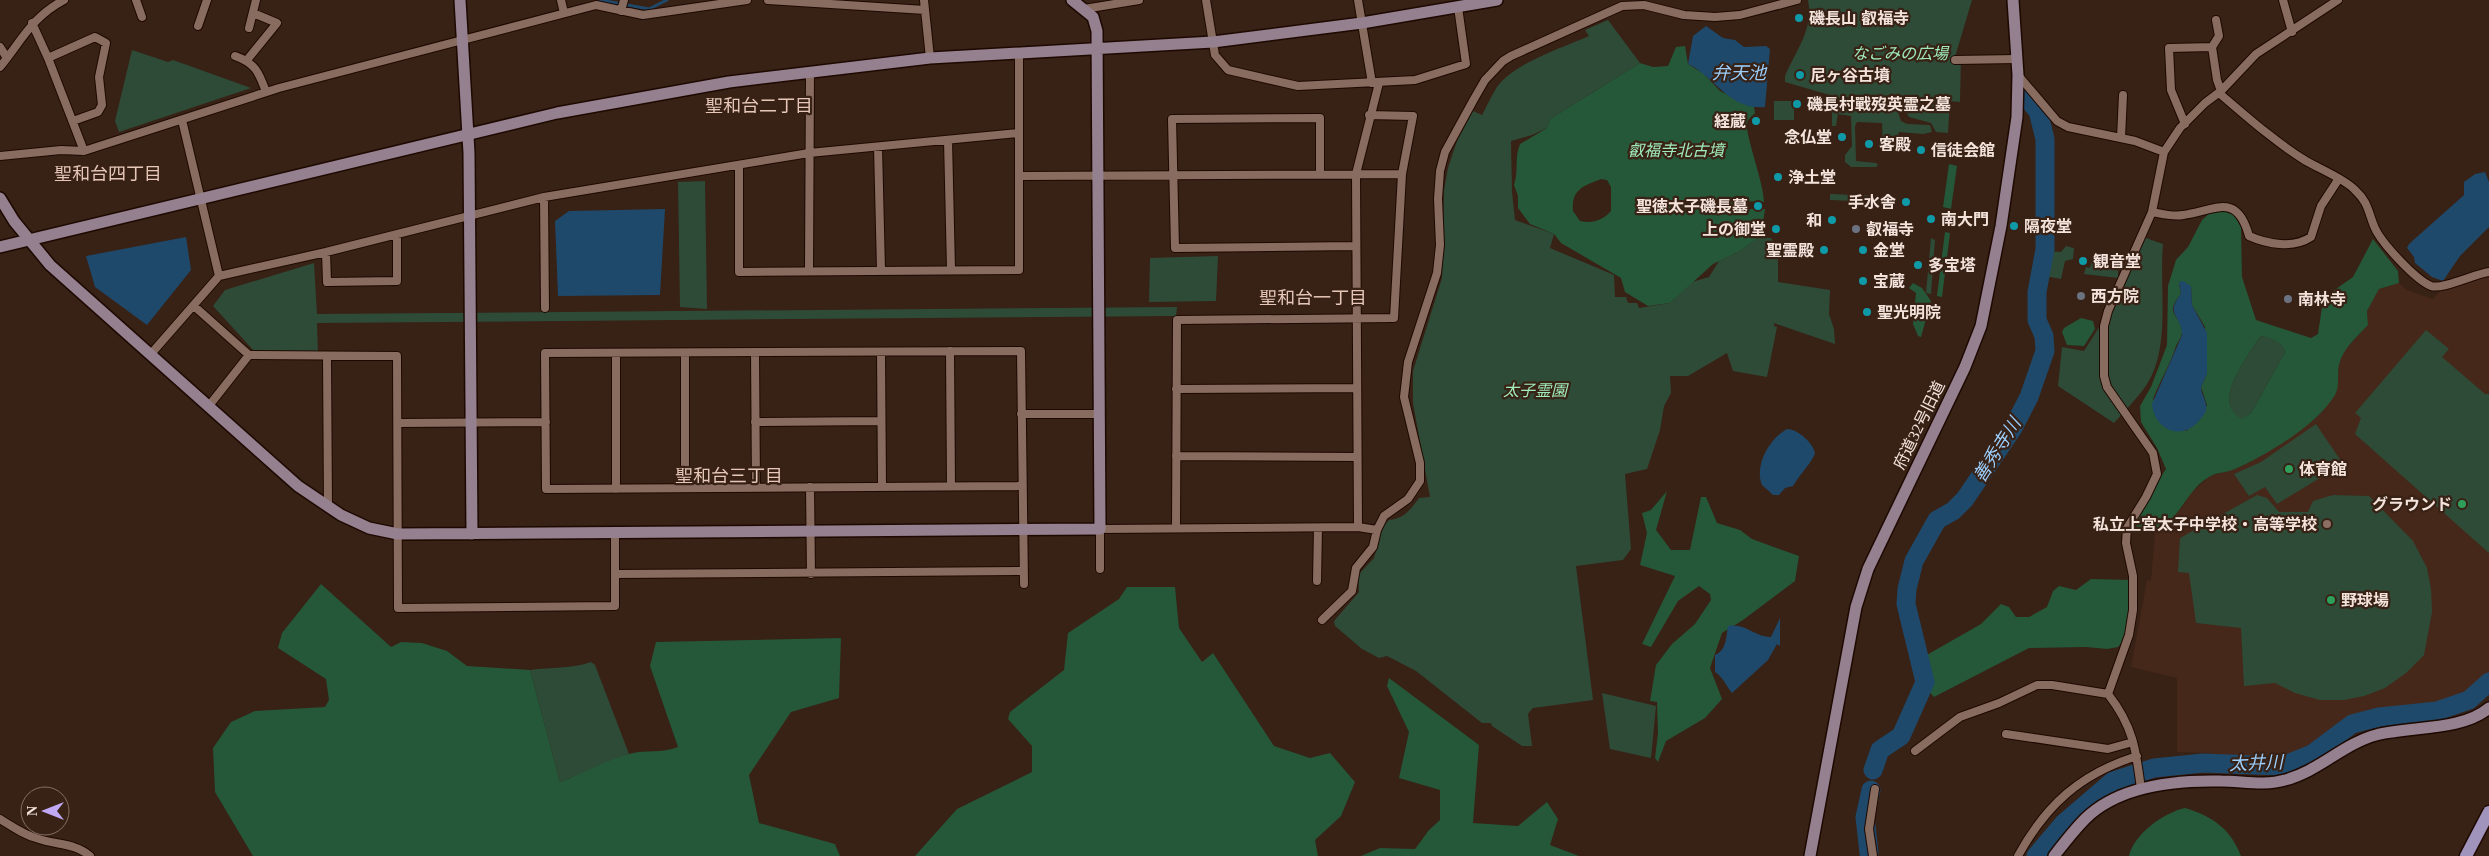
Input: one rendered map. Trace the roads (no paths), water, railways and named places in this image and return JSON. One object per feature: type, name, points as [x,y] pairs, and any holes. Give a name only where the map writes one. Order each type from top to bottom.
[{"type":"main road","points":[[2466,856],[2489,812]]},
{"type":"street","points":[[0,67],[32,23],[47,10],[64,0]]},
{"type":"street","points":[[136,0],[142,18]]},
{"type":"street","points":[[198,26],[207,0]]},
{"type":"street","points":[[249,28],[256,0]]},
{"type":"street","points":[[460,0],[468,134],[470,216],[472,534]]},
{"type":"street","points":[[561,0],[564,13]]},
{"type":"street","points":[[621,11],[624,0]]},
{"type":"street","points":[[0,156],[61,150],[84,151],[266,92],[596,5],[643,15],[747,0]]},
{"type":"street","points":[[768,0],[925,10]]},
{"type":"street","points":[[924,0],[930,58]]},
{"type":"street","points":[[1072,0],[1093,17],[1096,24],[1100,569]]},
{"type":"street","points":[[1084,9],[1140,0]]},
{"type":"street","points":[[1206,0],[1215,55],[1228,70],[1298,86],[1415,80],[1466,64],[1458,7]]},
{"type":"street","points":[[1358,0],[1375,83],[1370,115],[1356,174],[1358,527]]},
{"type":"street","points":[[0,247],[557,113],[637,98],[810,71],[930,58],[1213,42],[1362,23],[1497,0]]},
{"type":"street","points":[[1322,620],[1352,591],[1356,568],[1374,548],[1377,530],[1384,516],[1408,499],[1420,481],[1420,463],[1406,408],[1405,386],[1407,368],[1437,273],[1440,245],[1438,199],[1440,171],[1445,152],[1485,80],[1511,56],[1622,6],[1644,5],[1684,15],[1715,18],[1740,15],[1798,0]]},
{"type":"street","name":"府道32号旧道","points":[[1810,856],[1856,607],[1870,564],[1965,367],[1981,326],[2001,226],[2017,117],[2018,75],[2013,0]]},
{"type":"street","points":[[2283,0],[2292,32]]},
{"type":"street","points":[[2108,694],[2129,635],[2133,610],[2133,576],[2126,543],[2127,528],[2146,497],[2157,474],[2153,452],[2107,388],[2104,376],[2104,326],[2152,212],[2164,152],[2184,124],[2204,103],[2220,92],[2256,54],[2338,0]]},
{"type":"street","points":[[248,60],[277,23],[253,13]]},
{"type":"street","points":[[2216,20],[2219,36],[2212,47],[2220,92],[2269,135],[2356,190],[2369,206],[2374,227],[2399,260],[2429,286],[2438,288],[2475,274],[2489,272]]},
{"type":"street","points":[[32,23],[48,58],[84,151]]},
{"type":"street","points":[[48,58],[95,37],[106,43],[99,78],[102,105],[98,112],[73,120]]},
{"type":"street","points":[[0,47],[7,58]]},
{"type":"street","points":[[2184,124],[2171,90],[2169,48],[2212,47]]},
{"type":"street","points":[[739,165],[739,272],[1020,270],[1019,52]]},
{"type":"street","points":[[234,56],[248,60],[260,74],[266,92]]},
{"type":"street","points":[[1955,60],[2016,59]]},
{"type":"street","points":[[809,271],[810,71]]},
{"type":"street","points":[[2018,75],[2057,121],[2078,130],[2121,138],[2148,145],[2164,152]]},
{"type":"street","points":[[2121,138],[2123,95]]},
{"type":"street","points":[[1176,528],[1177,320],[1394,318],[1402,174],[1413,116],[1370,115]]},
{"type":"street","points":[[1320,174],[1320,118],[1172,119],[1175,248],[1355,246]]},
{"type":"street","points":[[182,120],[219,276]]},
{"type":"street","points":[[150,355],[219,276],[326,252],[544,197],[809,153],[1019,133]]},
{"type":"street","points":[[948,140],[951,269]]},
{"type":"street","points":[[878,147],[881,270]]},
{"type":"street","points":[[1020,176],[1402,174]]},
{"type":"street","points":[[2152,212],[2181,215],[2220,207],[2232,208],[2242,217],[2249,236],[2288,244],[2298,243],[2311,237],[2321,206],[2338,180]]},
{"type":"street","points":[[544,197],[545,308]]},
{"type":"street","points":[[0,198],[14,222],[50,265],[208,407],[298,486],[328,508],[369,528],[398,534],[1358,527],[1377,530]]},
{"type":"street","points":[[326,252],[327,282],[396,280],[397,234]]},
{"type":"street","points":[[194,306],[249,355],[396,356],[398,608],[615,606],[615,533]]},
{"type":"street","points":[[950,351],[951,486]]},
{"type":"street","points":[[1022,486],[546,489],[546,353],[1021,351],[1024,584]]},
{"type":"street","points":[[755,352],[756,487]]},
{"type":"street","points":[[881,352],[882,486]]},
{"type":"street","points":[[616,353],[616,489]]},
{"type":"street","points":[[685,353],[685,488]]},
{"type":"street","points":[[208,407],[249,355]]},
{"type":"street","points":[[327,357],[328,508]]},
{"type":"street","points":[[1176,389],[1356,388]]},
{"type":"street","points":[[1021,414],[1099,414]]},
{"type":"street","points":[[755,422],[881,421]]},
{"type":"street","points":[[398,423],[546,422]]},
{"type":"street","points":[[1176,456],[1357,457]]},
{"type":"street","points":[[810,487],[812,574]]},
{"type":"street","points":[[1317,581],[1318,528]]},
{"type":"street","points":[[615,574],[1023,572]]},
{"type":"street","points":[[1915,751],[1960,716],[1999,703],[2037,685],[2052,685],[2108,694],[2124,715],[2137,757],[2140,786]]},
{"type":"street","points":[[2054,856],[2086,818],[2104,805],[2140,786],[2192,780],[2261,783],[2283,781],[2303,775],[2355,742],[2403,730],[2463,722],[2482,714],[2489,708]]},
{"type":"street","points":[[2006,734],[2108,749],[2133,742]]},
{"type":"street","points":[[2018,856],[2035,826],[2066,792],[2082,781],[2137,757]]},
{"type":"street","points":[[1873,856],[1868,829],[1875,789]]},
{"type":"street","points":[[0,819],[22,833],[40,840],[73,846],[90,856]]},
{"type":"water","name":"弁天池","points":[[1706,26],[1723,38],[1735,40],[1744,47],[1766,46],[1770,49],[1765,107],[1753,107],[1742,104],[1723,92],[1706,76],[1688,64],[1693,36]]},
{"type":"water","points":[[2485,172],[2489,182],[2489,227],[2460,256],[2443,281],[2432,277],[2415,263],[2414,257],[2407,248],[2409,244],[2464,195],[2464,182],[2475,174]]},
{"type":"water","points":[[665,209],[660,295],[558,296],[555,221],[569,211]]},
{"type":"water","points":[[186,237],[191,270],[147,325],[95,287],[86,256]]},
{"type":"water","points":[[2183,281],[2191,286],[2192,305],[2207,333],[2207,374],[2201,387],[2206,410],[2197,423],[2190,428],[2183,431],[2175,431],[2168,429],[2157,420],[2152,404],[2182,335],[2174,306],[2181,294],[2179,282]]},
{"type":"water","points":[[1787,429],[1795,431],[1804,437],[1812,445],[1815,454],[1793,486],[1785,488],[1779,495],[1773,495],[1762,485],[1760,470],[1769,446],[1780,433]]},
{"type":"water","points":[[1780,618],[1780,646],[1777,644],[1768,660],[1732,693],[1715,672],[1715,655],[1724,646],[1728,626],[1740,626],[1760,635],[1771,637]]},
{"type":"waterway","points":[[600,0],[649,9],[667,0]]},
{"type":"waterway","name":"善秀寺川","points":[[1873,770],[1880,750],[1901,736],[1925,682],[1906,604],[1907,589],[1914,561],[1937,520],[1953,511],[1965,499],[2013,428],[2029,397],[2045,351],[2044,336],[2037,320],[2037,292],[2045,249],[2045,139],[2038,111],[2027,98]]},
{"type":"waterway","name":"太井川","points":[[2036,856],[2064,823],[2113,781],[2154,768],[2203,763],[2282,766],[2312,754],[2352,724],[2379,717],[2437,711],[2469,700],[2489,682]]},
{"type":"waterway","name":"善秀寺川","points":[[1869,853],[1865,817],[1871,790]]},
{"type":"place","name":"磯長山 叡福寺","points":[[1799,18]]},
{"type":"place","name":"尼ヶ谷古墳","points":[[1800,75]]},
{"type":"place","name":"磯長村戰歿英霊之墓","points":[[1797,104]]},
{"type":"place","name":"経蔵","points":[[1756,121]]},
{"type":"place","name":"念仏堂","points":[[1842,137]]},
{"type":"place","name":"客殿","points":[[1869,144]]},
{"type":"place","name":"信徒会館","points":[[1921,150]]},
{"type":"place","name":"浄土堂","points":[[1778,177]]},
{"type":"place","name":"手水舎","points":[[1906,202]]},
{"type":"place","name":"聖徳太子磯長墓","points":[[1758,206]]},
{"type":"place","name":"南大門","points":[[1931,219]]},
{"type":"place","name":"和","points":[[1832,220]]},
{"type":"place","name":"隔夜堂","points":[[2014,226]]},
{"type":"place","name":"上の御堂","points":[[1776,229]]},
{"type":"place","name":"叡福寺","points":[[1856,229]]},
{"type":"place","name":"聖霊殿","points":[[1824,250]]},
{"type":"place","name":"金堂","points":[[1863,250]]},
{"type":"place","name":"観音堂","points":[[2083,261]]},
{"type":"place","name":"多宝塔","points":[[1918,265]]},
{"type":"place","name":"宝蔵","points":[[1863,281]]},
{"type":"place","name":"西方院","points":[[2081,296]]},
{"type":"place","name":"南林寺","points":[[2288,299]]},
{"type":"place","name":"聖光明院","points":[[1867,312]]},
{"type":"place","name":"体育館","points":[[2289,469]]},
{"type":"place","name":"グラウンド","points":[[2462,504]]},
{"type":"place","name":"私立上宮太子中学校・高等学校","points":[[2327,524]]},
{"type":"place","name":"野球場","points":[[2331,600]]},
{"type":"district","name":"聖和台二丁目","points":[[759,106]]},
{"type":"district","name":"聖和台四丁目","points":[[108,174]]},
{"type":"district","name":"聖和台一丁目","points":[[1313,298]]},
{"type":"district","name":"聖和台三丁目","points":[[729,476]]},
{"type":"park label","name":"なごみの広場","points":[[1900,53]]},
{"type":"park label","name":"叡福寺北古墳","points":[[1676,150]]},
{"type":"park label","name":"太子霊園","points":[[1535,390]]}]
